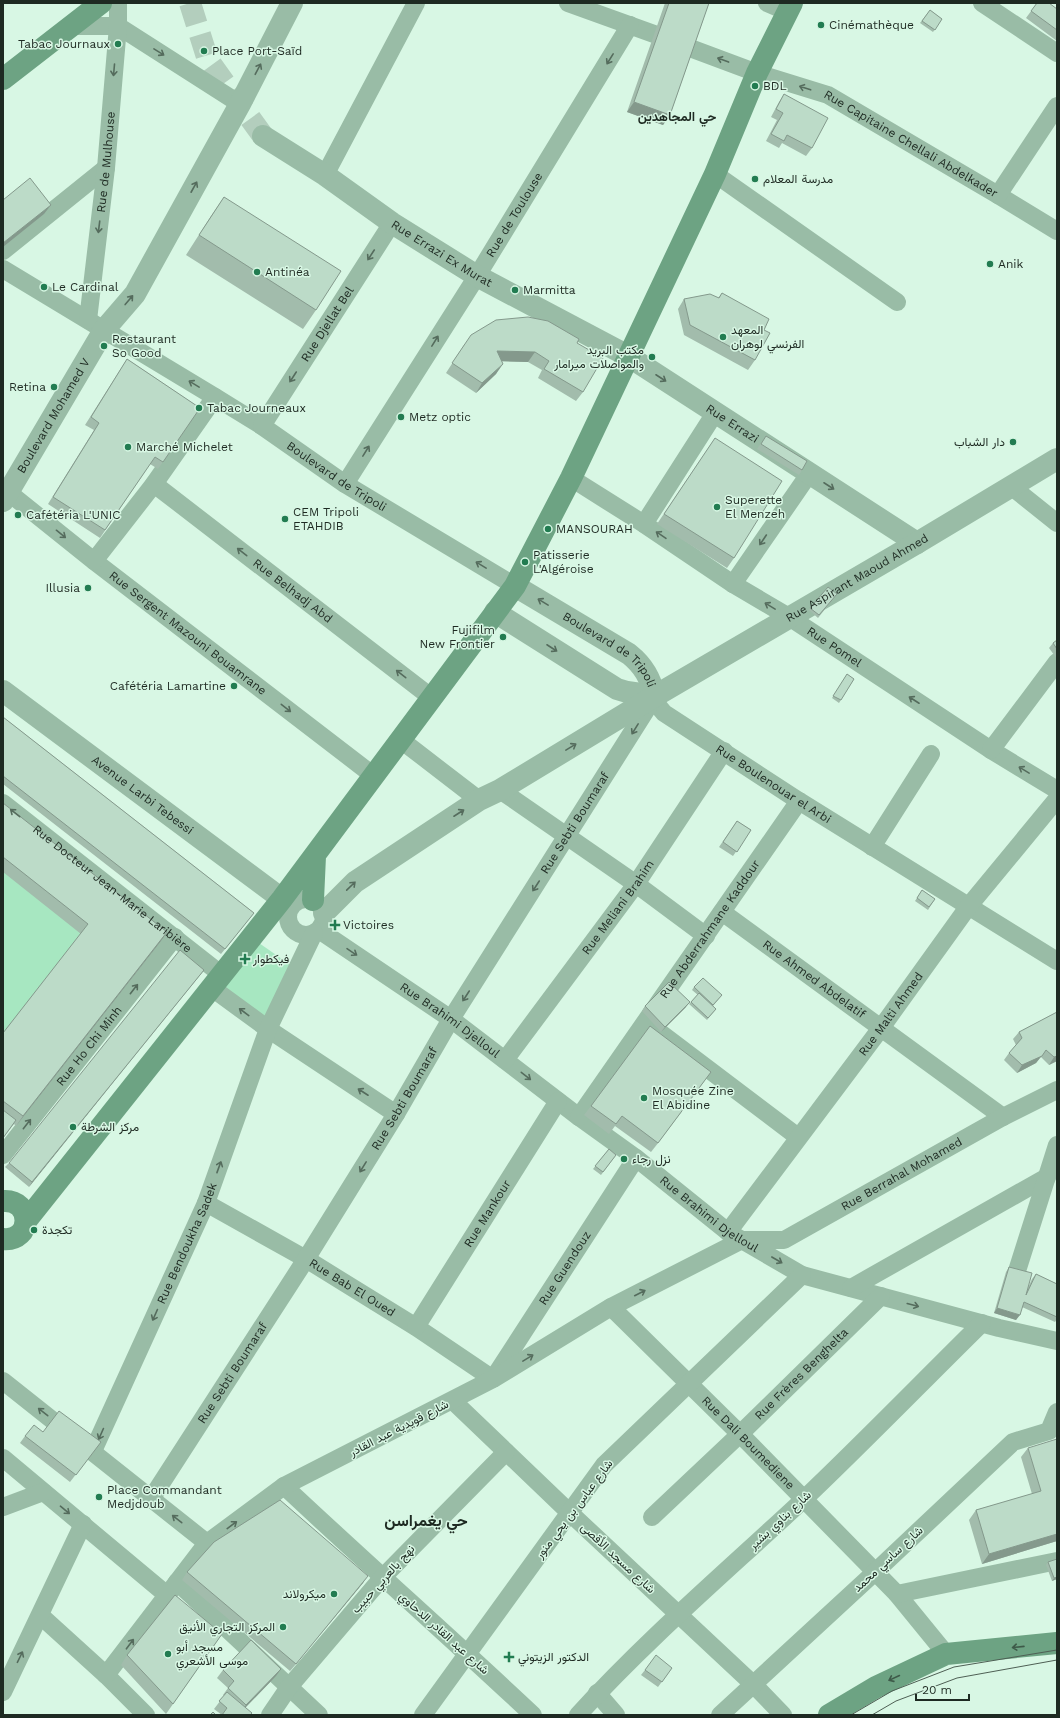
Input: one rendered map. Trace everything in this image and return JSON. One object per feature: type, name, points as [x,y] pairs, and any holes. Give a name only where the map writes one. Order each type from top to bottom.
[{"type":"main road","points":[[3,78],[101,3]]},
{"type":"main road","points":[[16,1232],[257,931],[285,909],[315,856],[515,586],[571,478],[715,174],[757,73],[790,7]]},
{"type":"main road","points":[[315,856],[318,919]]},
{"type":"main road","points":[[3,1201],[11,1201],[17,1204],[25,1214],[3,1254]]},
{"type":"main road","points":[[829,1715],[876,1687],[946,1654],[1057,1643]]},
{"type":"street","name":"Rue de Mulhouse","points":[[96,325],[106,168],[118,26],[118,3]]},
{"type":"street","name":"Boulevard Mohamed V","points":[[5,494],[96,325],[135,294],[240,104],[292,3]]},
{"type":"street","points":[[325,175],[416,3]]},
{"type":"street","points":[[568,3],[654,34]]},
{"type":"street","points":[[767,3],[790,7]]},
{"type":"street","points":[[982,3],[1057,53]]},
{"type":"street","points":[[72,26],[118,26],[240,104]]},
{"type":"street","name":"Rue de Toulouse","points":[[345,484],[476,276],[630,26]]},
{"type":"street","name":"Rue Capitaine Chellali Abdelkader","points":[[690,48],[757,73],[828,95],[998,195],[1057,232]]},
{"type":"street","points":[[998,195],[1057,106]]},
{"type":"street","name":"Rue Errazi Ex Murat","points":[[263,136],[325,175],[392,222],[476,276],[628,356]]},
{"type":"street","points":[[3,251],[106,168]]},
{"type":"street","points":[[715,174],[897,302]]},
{"type":"street","name":"Rue Djellat Bel","points":[[262,426],[392,222]]},
{"type":"street","name":"Boulevard de Tripoli","points":[[3,269],[262,426],[345,484],[629,654],[637,660],[649,676],[655,696]]},
{"type":"street","name":"Rue Errazi","points":[[628,356],[917,544]]},
{"type":"street","points":[[94,561],[154,484],[215,397]]},
{"type":"street","points":[[644,524],[715,413]]},
{"type":"street","name":"Rue Aspirant Maoud Ahmed","points":[[318,919],[355,882],[479,800],[500,790],[655,696],[917,544],[1057,459]]},
{"type":"street","points":[[733,584],[809,474]]},
{"type":"street","name":"Rue Pomel","points":[[571,478],[644,524],[733,584],[789,617],[991,750],[1057,790]]},
{"type":"street","name":"Rue Belhadj Abd","points":[[154,484],[432,698]]},
{"type":"street","points":[[1012,487],[1057,523]]},
{"type":"street","name":"Rue Sergent Mazouni Bouamrane","points":[[5,494],[374,776]]},
{"type":"street","points":[[495,612],[613,687],[627,692],[655,696]]},
{"type":"street","points":[[991,750],[1057,662]]},
{"type":"street","name":"Avenue Larbi Tebessi","points":[[3,691],[285,909]]},
{"type":"street","name":"Rue Boulenouar el Arbi","points":[[655,696],[659,707],[664,713],[799,801],[1057,961]]},
{"type":"street","name":"Rue Sebti Boumaraf","points":[[151,1499],[306,1259],[396,1114],[451,1019],[567,838],[655,696]]},
{"type":"street","points":[[401,740],[479,800]]},
{"type":"street","name":"Rue Meliani Brahim","points":[[505,1060],[636,884],[724,751]]},
{"type":"street","points":[[872,847],[931,754]]},
{"type":"street","points":[[500,790],[567,838],[636,884],[706,936]]},
{"type":"street","name":"Rue Malti Ahmed","points":[[735,1236],[798,1137],[881,1028],[968,907],[1057,799]]},
{"type":"street","name":"Rue Abderrahmane Kaddour","points":[[579,1117],[799,801]]},
{"type":"street","name":"Rue Docteur Jean-Marie Laribière","points":[[3,803],[175,937],[217,981],[268,1029],[396,1114]]},
{"type":"street","points":[[307,899],[318,919],[303,935],[297,933],[293,929],[285,909],[289,912],[296,903],[307,899]]},
{"type":"street","name":"Rue Ahmed Abdelatif","points":[[722,912],[1003,1117]]},
{"type":"street","name":"Rue Brahimi Djelloul","points":[[318,919],[579,1117],[636,1158],[735,1236],[802,1275],[982,1323],[1003,1315],[1057,1341]]},
{"type":"street","name":"Rue Bendoukha Sadek","points":[[93,1451],[206,1203],[268,1029],[318,919]]},
{"type":"street","name":"Rue Ho Chi Minh","points":[[3,1155],[175,937]]},
{"type":"street","points":[[646,1022],[798,1137]]},
{"type":"street","name":"Rue Berrahal Mohamed","points":[[735,1236],[784,1240],[1003,1117],[1057,1090]]},
{"type":"street","name":"Rue Mankour","points":[[416,1327],[558,1101]]},
{"type":"street","points":[[1003,1315],[1057,1145]]},
{"type":"street","name":"Rue Guendouz","points":[[493,1379],[636,1158]]},
{"type":"street","points":[[851,1288],[1047,1177]]},
{"type":"street","name":"Rue Bab El Oued","points":[[206,1203],[306,1259],[416,1327],[493,1379]]},
{"type":"street","name":"شارع قويدية عبد القادر","points":[[106,1675],[207,1543],[284,1486],[453,1401],[493,1379],[735,1236]]},
{"type":"street","name":"شارع عباس بن يحي منور","points":[[423,1715],[604,1465],[802,1275]]},
{"type":"street","name":"Rue Frères Benghelta","points":[[652,1517],[882,1296]]},
{"type":"street","name":"Rue Dali Boumediene","points":[[611,1308],[740,1434],[804,1498],[874,1573],[897,1594],[946,1654]]},
{"type":"street","name":"شارع بناوي بشير","points":[[578,1715],[598,1693],[679,1614],[804,1498],[982,1323]]},
{"type":"street","points":[[3,1381],[207,1543]]},
{"type":"street","name":"شارع مسجد الأقصى","points":[[453,1401],[754,1685],[783,1715]]},
{"type":"street","name":"شارع ساسي محمد","points":[[720,1715],[1016,1440],[1049,1431],[1057,1412]]},
{"type":"street","points":[[1016,1440],[1042,1452]]},
{"type":"street","name":"نهج بالعربي حبيب","points":[[270,1715],[289,1687],[382,1578],[506,1452]]},
{"type":"street","points":[[3,1458],[83,1524],[172,1589],[289,1687],[319,1715]]},
{"type":"street","name":"شارع عبد القادر الدحاوي","points":[[284,1486],[382,1578],[468,1653],[533,1715]]},
{"type":"street","points":[[3,1507],[43,1492]]},
{"type":"street","points":[[3,1692],[41,1616],[83,1524]]},
{"type":"street","points":[[897,1594],[1057,1561]]},
{"type":"street","points":[[41,1616],[106,1675],[146,1715]]},
{"type":"street","points":[[598,1693],[616,1715]]},
{"type":"green space","points":[[3,867],[88,934],[3,1040]]},
{"type":"green space","points":[[259,943],[292,966],[265,1017],[223,989]]},
{"type":"building","points":[[669,3],[709,3],[670,115],[634,102]]},
{"type":"building","points":[[1037,3],[1049,3],[1057,9],[1057,30],[1031,11]]},
{"type":"building","points":[[930,10],[942,19],[935,30],[922,21]]},
{"type":"building","points":[[784,94],[828,118],[812,148],[787,135],[784,141],[771,134],[783,113],[776,109]]},
{"type":"building","points":[[30,178],[51,205],[3,243],[3,200]]},
{"type":"building","points":[[224,197],[341,271],[316,310],[199,235]]},
{"type":"building","name":"المعهد الفرنسي لوهران","points":[[722,293],[769,319],[764,330],[770,333],[755,360],[690,325],[684,299],[710,294],[719,298]]},
{"type":"building","points":[[528,317],[548,321],[579,339],[577,343],[603,358],[583,392],[544,369],[549,361],[535,352],[497,351],[503,364],[482,383],[452,363],[471,335],[496,320]]},
{"type":"building","name":"Marché Michelet","points":[[127,359],[200,408],[163,462],[155,457],[105,530],[53,497],[99,423],[91,417]]},
{"type":"building","points":[[766,436],[807,461],[802,470],[761,444]]},
{"type":"building","name":"Superette El Menzeh","points":[[715,438],[782,481],[734,558],[664,514]]},
{"type":"building","points":[[828,587],[837,594],[819,615],[810,608]]},
{"type":"building","points":[[1057,640],[1057,649],[1053,643]]},
{"type":"building","points":[[847,674],[854,679],[841,700],[833,696]]},
{"type":"building","points":[[3,717],[254,913],[225,949],[3,776]]},
{"type":"building","points":[[3,803],[167,932],[23,1116],[3,1101],[3,1033],[88,924],[3,857]]},
{"type":"building","points":[[737,821],[751,830],[737,852],[723,842]]},
{"type":"building","points":[[922,890],[935,899],[929,907],[917,898]]},
{"type":"building","points":[[180,950],[204,970],[32,1182],[9,1163]]},
{"type":"building","points":[[703,978],[722,995],[713,1005],[694,987]]},
{"type":"building","points":[[669,982],[690,1002],[665,1027],[645,1006]]},
{"type":"building","points":[[699,993],[716,1009],[708,1018],[691,1002]]},
{"type":"building","points":[[1057,1012],[1057,1056],[1054,1057],[1046,1050],[1042,1056],[1022,1065],[1009,1053],[1022,1038],[1019,1032]]},
{"type":"building","name":"Mosquée Zine El Abidine","points":[[650,1026],[711,1072],[658,1143],[622,1116],[616,1124],[591,1106]]},
{"type":"building","points":[[3,1110],[16,1120],[3,1138]]},
{"type":"building","points":[[609,1149],[616,1155],[603,1172],[595,1166]]},
{"type":"building","points":[[1009,1267],[1032,1273],[1026,1295],[1036,1274],[1057,1284],[1057,1317],[1024,1302],[1020,1315],[997,1308]]},
{"type":"building","points":[[59,1411],[101,1442],[76,1475],[25,1436],[34,1425],[43,1432]]},
{"type":"building","points":[[1057,1439],[1057,1534],[989,1554],[976,1510],[1041,1491],[1028,1448]]},
{"type":"building","name":"المركز التجاري الأنيق","points":[[280,1500],[368,1576],[296,1664],[187,1572],[214,1542]]},
{"type":"building","points":[[1057,1559],[1057,1577],[1054,1578],[1048,1562]]},
{"type":"building","name":"مسجد أبو موسى الأشعري","points":[[175,1595],[222,1634],[173,1704],[127,1655]]},
{"type":"building","points":[[251,1640],[281,1669],[246,1705],[228,1688],[234,1681],[223,1670]]},
{"type":"building","points":[[656,1655],[672,1668],[662,1682],[645,1670]]},
{"type":"building","points":[[227,1692],[252,1713],[250,1715],[222,1715],[227,1708],[219,1701]]},
{"type":"tunnel","points":[[190,3],[208,60],[263,136]]},
{"type":"tram line","points":[[851,1715],[892,1691],[954,1667],[1057,1650]]},
{"type":"tram line","points":[[872,1715],[896,1701],[957,1678],[1057,1660]]},
{"type":"place","name":"Cinémathèque","points":[[821,25]]},
{"type":"place","name":"Tabac Journaux","points":[[118,44]]},
{"type":"place","name":"Place Port-Saïd","points":[[204,51]]},
{"type":"place","name":"BDL","points":[[755,86]]},
{"type":"place","name":"مدرسة المعلام","points":[[755,179]]},
{"type":"place","name":"Anik","points":[[990,264]]},
{"type":"place","name":"Antinéa","points":[[257,272]]},
{"type":"place","name":"Le Cardinal","points":[[44,287]]},
{"type":"place","name":"Marmitta","points":[[515,290]]},
{"type":"place","name":"المعهد الفرنسي لوهران","points":[[723,337]]},
{"type":"place","name":"Restaurant So Good","points":[[104,346]]},
{"type":"place","name":"مكتب البريد والمواصلات ميرامار","points":[[652,357]]},
{"type":"place","name":"Retina","points":[[54,387]]},
{"type":"place","name":"Tabac Journeaux","points":[[199,408]]},
{"type":"place","name":"Metz optic","points":[[401,417]]},
{"type":"place","name":"دار الشباب","points":[[1013,442]]},
{"type":"place","name":"Marché Michelet","points":[[128,447]]},
{"type":"place","name":"Superette El Menzeh","points":[[717,507]]},
{"type":"place","name":"Cafétéria L'UNIC","points":[[18,515]]},
{"type":"place","name":"CEM Tripoli ETAHDIB","points":[[285,519]]},
{"type":"place","name":"MANSOURAH","points":[[548,529]]},
{"type":"place","name":"Patisserie L'Algéroise","points":[[525,562]]},
{"type":"place","name":"Illusia","points":[[88,588]]},
{"type":"place","name":"Fujifilm New Frontier","points":[[503,637]]},
{"type":"place","name":"Cafétéria Lamartine","points":[[234,686]]},
{"type":"place","name":"Victoires","points":[[335,925]]},
{"type":"place","name":"فيكطوار","points":[[245,959]]},
{"type":"place","name":"Mosquée Zine El Abidine","points":[[644,1098]]},
{"type":"place","name":"مركز الشرطة","points":[[73,1127]]},
{"type":"place","name":"نزل رجاء","points":[[624,1159]]},
{"type":"place","name":"تكجدة","points":[[34,1230]]},
{"type":"place","name":"Place Commandant Medjdoub","points":[[99,1497]]},
{"type":"place","name":"ميكرولاند","points":[[334,1594]]},
{"type":"place","name":"المركز التجاري الأنيق","points":[[283,1627]]},
{"type":"place","name":"مسجد أبو موسى الأشعري","points":[[168,1654]]},
{"type":"place","name":"الدكتور الزيتوني","points":[[509,1657]]},
{"type":"district","name":"حي المجاهدين","points":[[677,116]]},
{"type":"district","name":"حي يغمراسن","points":[[426,1520]]}]
